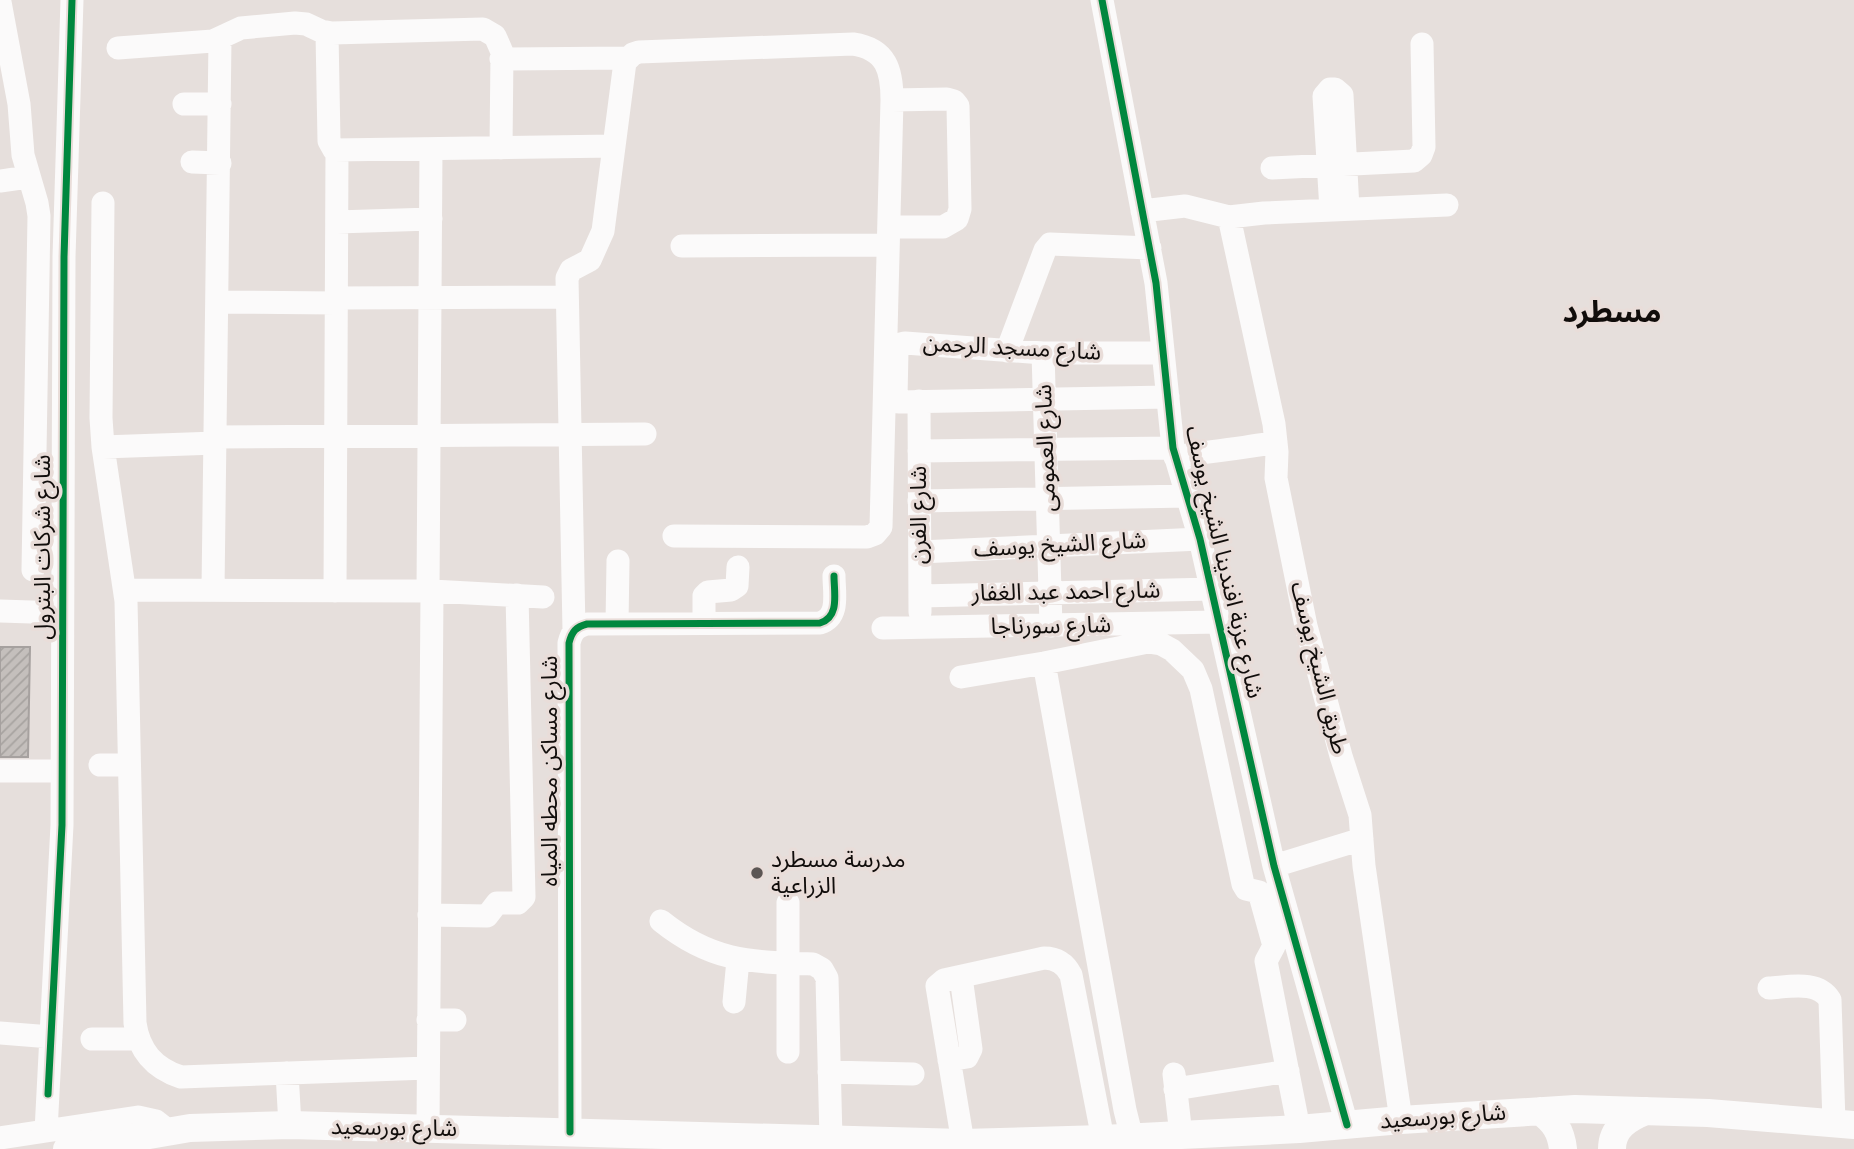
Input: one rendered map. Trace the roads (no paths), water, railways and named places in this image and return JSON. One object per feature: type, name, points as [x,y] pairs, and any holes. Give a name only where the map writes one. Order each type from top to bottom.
[{"type":"main road","name":"شارع بورسعيد","points":[[57,1140],[222,1126],[290,1125],[963,1143],[1299,1129],[1540,1111],[1758,1115],[1844,1124]]},
{"type":"main road","points":[[1540,1111],[1552,1119],[1560,1132],[1563,1149]]},
{"type":"main road","points":[[1612,1149],[1619,1128],[1630,1117],[1646,1111]]},
{"type":"street","name":"شارع شركات البترول","points":[[57,1140],[48,1094],[62,825],[64,257],[72,0]]},
{"type":"street","name":"شارع عزبة افندينا الشيخ يوسف","points":[[1102,0],[1150,248],[1174,452],[1200,539],[1274,866],[1347,1125]]},
{"type":"street","points":[[0,2],[15,76],[23,155],[37,202],[38,216],[33,570]]},
{"type":"street","points":[[118,48],[220,39],[241,29],[295,23],[306,24],[327,33],[483,29],[495,36],[500,46],[500,148]]},
{"type":"street","points":[[327,33],[329,141],[332,149],[337,151],[614,146]]},
{"type":"street","points":[[214,590],[220,39]]},
{"type":"street","points":[[1272,168],[1414,161],[1421,155],[1424,147],[1422,44]]},
{"type":"street","points":[[501,59],[628,58],[639,52],[861,45],[876,52],[887,64],[892,80],[892,100],[882,522],[879,531],[867,537],[674,536]]},
{"type":"street","points":[[574,630],[568,274],[590,260],[599,243],[604,223],[623,67],[628,58]]},
{"type":"street","points":[[682,246],[888,236],[948,226],[957,219],[960,209],[958,106],[947,99],[892,100]]},
{"type":"street","points":[[184,104],[220,104]]},
{"type":"street","points":[[1335,133],[1339,210]]},
{"type":"street","points":[[428,1128],[432,149]]},
{"type":"street","points":[[335,590],[337,151]]},
{"type":"street","points":[[192,162],[220,163]]},
{"type":"street","points":[[0,181],[29,177]]},
{"type":"street","points":[[103,203],[101,418],[103,447],[126,590],[137,1039],[154,1063],[181,1077],[428,1068]]},
{"type":"street","points":[[1142,211],[1185,206],[1229,217],[1447,205]]},
{"type":"street","name":"طريق الشيخ يوسف","points":[[1229,217],[1276,442],[1276,478],[1306,626],[1341,756],[1360,814],[1364,866],[1401,1120]]},
{"type":"street","points":[[337,222],[431,219]]},
{"type":"street","points":[[1007,351],[1045,250],[1050,244],[1150,248]]},
{"type":"street","points":[[218,302],[567,297]]},
{"type":"street","name":"شارع مسجد الرحمن","points":[[919,401],[896,401],[897,351],[901,344],[1043,353],[1163,353]]},
{"type":"street","name":"شارع العمومى","points":[[1043,353],[1051,626]]},
{"type":"street","points":[[919,401],[1168,397]]},
{"type":"street","name":"شارع الفرن","points":[[919,401],[919,628]]},
{"type":"street","points":[[103,447],[216,440],[335,437],[645,434]]},
{"type":"street","points":[[919,451],[1046,449],[1174,452],[1242,449],[1276,442]]},
{"type":"street","points":[[919,501],[1188,496]]},
{"type":"street","name":"شارع الشيخ يوسف","points":[[920,552],[1200,539]]},
{"type":"street","points":[[617,624],[618,561]]},
{"type":"street","points":[[704,623],[704,596],[708,592],[734,589],[738,583],[738,567]]},
{"type":"street","name":"شارع مساكن محطه المياه","points":[[570,1132],[569,642],[574,630],[587,624],[825,622],[834,609],[834,576]]},
{"type":"street","name":"شارع احمد عبد الغفار","points":[[920,596],[1212,589]]},
{"type":"street","points":[[126,590],[430,591],[543,597]]},
{"type":"street","points":[[429,915],[487,916],[497,903],[518,903],[524,897],[517,596]]},
{"type":"street","points":[[0,611],[62,612]]},
{"type":"street","name":"شارع سورناجا","points":[[883,628],[1219,622]]},
{"type":"street","points":[[961,677],[1148,642],[1161,644],[1189,664],[1201,689],[1243,884],[1246,889],[1259,892],[1274,946],[1266,961],[1299,1129]]},
{"type":"street","points":[[1044,663],[1132,1138]]},
{"type":"street","points":[[100,765],[129,765]]},
{"type":"street","points":[[0,771],[62,771]]},
{"type":"street","points":[[1274,866],[1362,839]]},
{"type":"street","points":[[788,903],[788,1052]]},
{"type":"street","points":[[661,920],[697,945],[738,960],[813,964],[818,965],[825,973],[831,1139]]},
{"type":"street","points":[[963,1143],[949,1060],[967,1057],[971,1049],[961,977],[1044,958],[1053,959],[1065,966],[1072,979],[1103,1139]]},
{"type":"street","points":[[734,1002],[738,960]]},
{"type":"street","points":[[1769,988],[1816,987],[1825,992],[1830,1000],[1844,1124]]},
{"type":"street","points":[[428,1020],[455,1020]]},
{"type":"street","points":[[0,1033],[51,1037]]},
{"type":"street","points":[[92,1039],[137,1039]]},
{"type":"street","points":[[1181,1135],[1175,1082],[1288,1071]]},
{"type":"street","points":[[829,1072],[914,1074]]},
{"type":"street","points":[[287,1073],[290,1125]]},
{"type":"street","points":[[0,1138],[57,1140]]},
{"type":"place","name":"مدرسة مسطرد الزراعية","points":[[757,873]]},
{"type":"district","name":"مسطرد","points":[[1612,312]]}]
